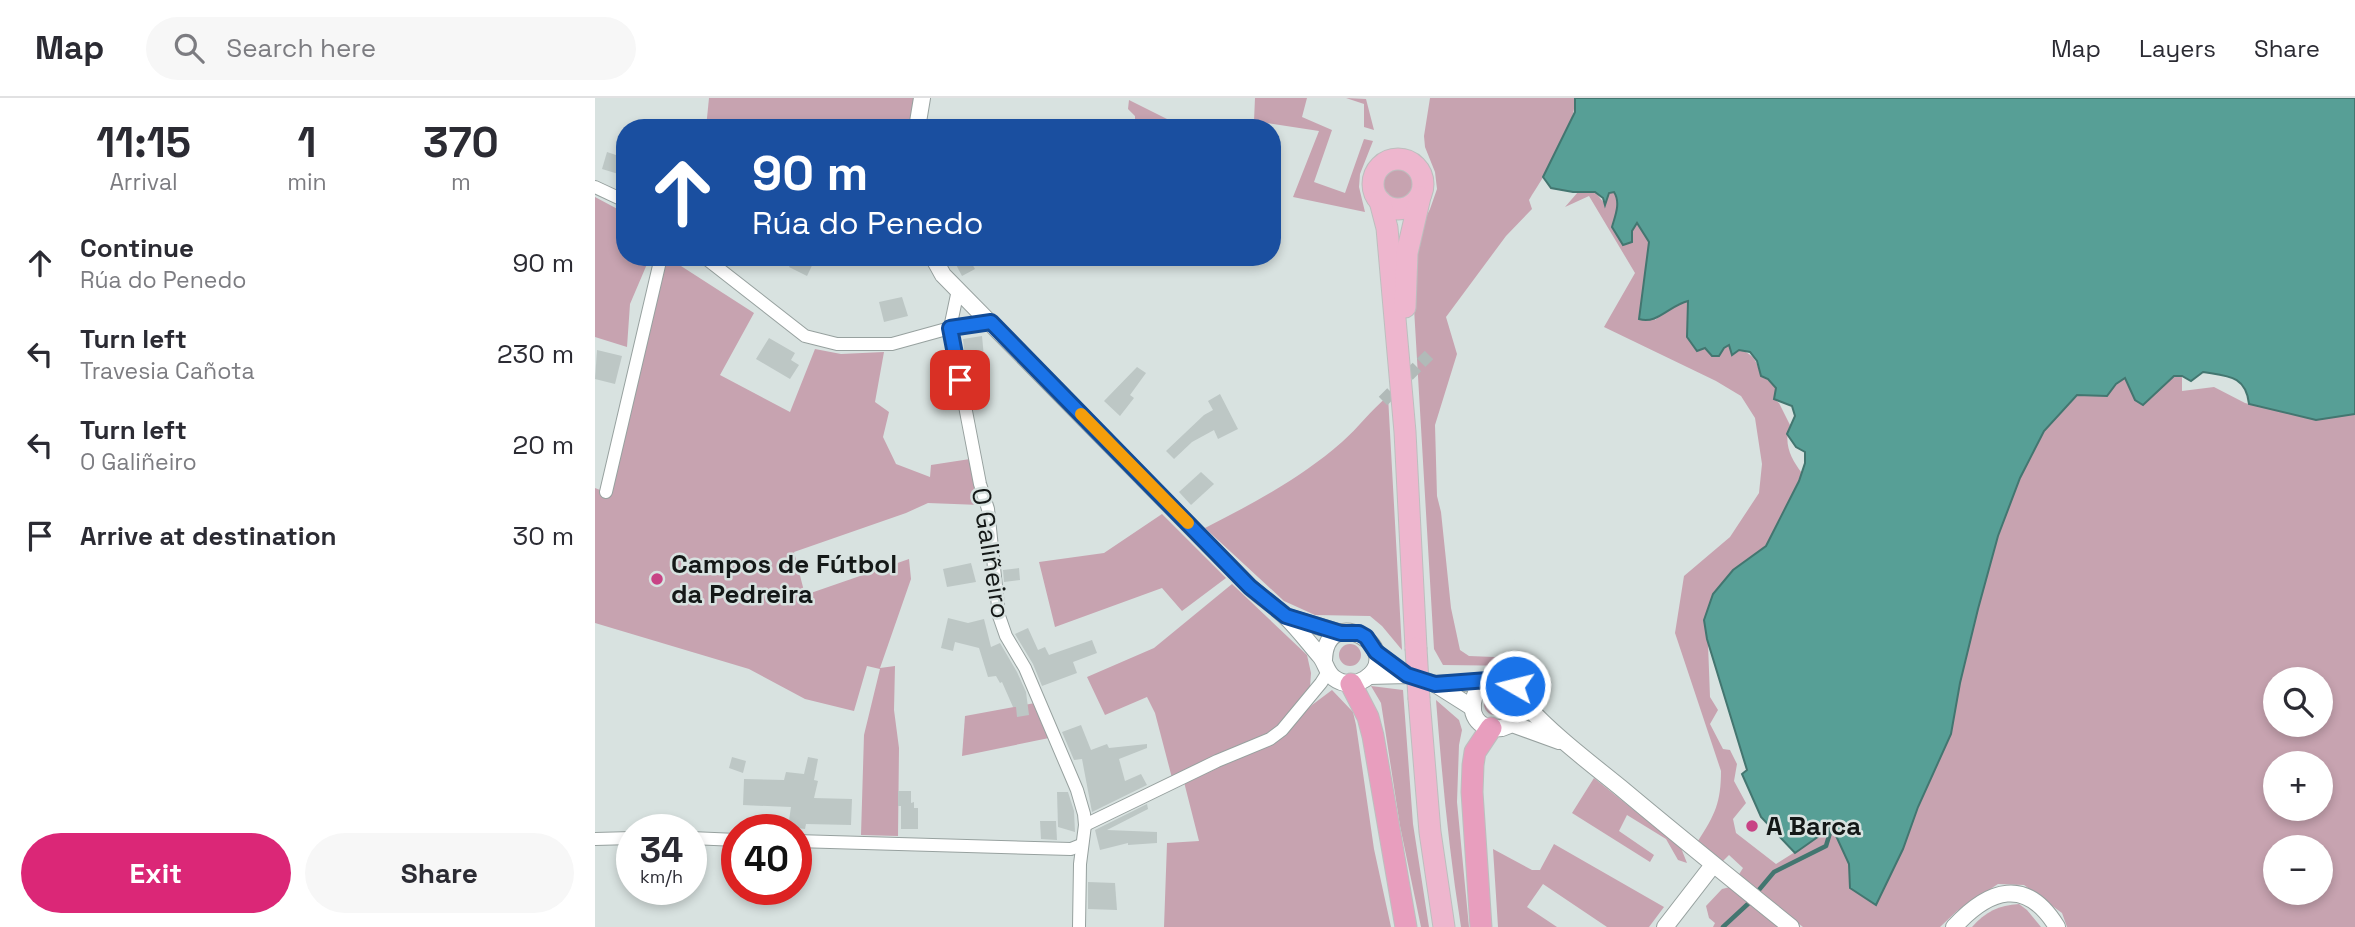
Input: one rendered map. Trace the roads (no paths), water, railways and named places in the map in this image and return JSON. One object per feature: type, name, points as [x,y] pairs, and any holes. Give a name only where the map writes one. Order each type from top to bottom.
[{"type":"highway","points":[[1360,680],[1373,736],[1406,927]]},
{"type":"highway","points":[[1481,927],[1472,792],[1473,765],[1475,752],[1502,726]]},
{"type":"main road","points":[[1405,432],[1404,327],[1407,253],[1423,187],[1420,172],[1408,161],[1397,159],[1386,162],[1375,173],[1373,188],[1380,201],[1387,228],[1405,432],[1419,699],[1430,832],[1444,927]]},
{"type":"main road","points":[[1380,201],[1394,208],[1401,208],[1408,207],[1420,197]]},
{"type":"street","points":[[918,119],[922,98]]},
{"type":"street","points":[[595,187],[616,197]]},
{"type":"street","points":[[606,492],[659,266]]},
{"type":"street","points":[[716,266],[804,336],[837,344],[893,344],[950,328],[991,322]]},
{"type":"street","points":[[938,266],[943,275],[1250,587],[1286,616],[1341,682],[1407,675]]},
{"type":"street","name":"O Galiñeiro","points":[[958,290],[950,328],[980,484],[988,509],[1002,628],[1025,668],[1077,790],[1086,825],[1081,845],[1079,927]]},
{"type":"street","points":[[1286,616],[1341,633],[1359,633],[1366,637],[1376,652],[1407,675],[1435,684],[1473,708]]},
{"type":"street","points":[[1086,825],[1217,761],[1270,739],[1282,730],[1326,666],[1324,653],[1330,641],[1341,633]]},
{"type":"street","points":[[1360,680],[1374,669],[1376,652]]},
{"type":"street","points":[[1435,684],[1485,682],[1493,679],[1509,681],[1520,693],[1520,714],[1502,726]]},
{"type":"street","points":[[1485,682],[1475,693],[1473,708],[1479,721],[1567,744]]},
{"type":"street","points":[[1522,701],[1567,744],[1791,927]]},
{"type":"street","points":[[595,839],[616,838]]},
{"type":"street","points":[[812,841],[1071,849],[1081,845]]},
{"type":"street","points":[[1665,927],[1713,865]]},
{"type":"street","points":[[1954,927],[1982,901],[2000,894],[2021,895],[2033,900],[2057,927]]},
{"type":"water","points":[[1575,98],[2355,98],[2355,414],[2316,420],[2249,404],[2244,387],[2239,382],[2227,376],[2203,372],[2191,381],[2182,376],[2174,376],[2143,405],[2135,400],[2125,378],[2116,384],[2107,396],[2077,395],[2044,431],[2020,478],[1998,536],[1978,609],[1951,734],[1918,807],[1903,849],[1876,905],[1850,888],[1849,864],[1832,827],[1795,853],[1761,817],[1742,774],[1747,770],[1707,639],[1704,620],[1713,594],[1733,570],[1766,546],[1799,481],[1805,463],[1805,452],[1796,447],[1787,434],[1795,416],[1792,406],[1774,399],[1776,388],[1761,376],[1757,361],[1750,352],[1739,350],[1732,355],[1729,345],[1719,356],[1712,356],[1705,348],[1697,351],[1687,337],[1688,301],[1658,317],[1639,319],[1649,242],[1637,223],[1632,231],[1632,242],[1623,245],[1612,227],[1617,205],[1614,192],[1609,193],[1605,205],[1603,198],[1595,192],[1551,188],[1543,177],[1575,112]]},
{"type":"waterway","points":[[1758,891],[1774,872],[1826,846],[1832,826]]},
{"type":"waterway","points":[[1723,927],[1750,902]]},
{"type":"tunnel","points":[[1383,401],[1429,355]]},
{"type":"place","name":"Campos de Fútbol da Pedreira","points":[[657,579]]},
{"type":"place","name":"A Barca","points":[[1752,826]]}]
